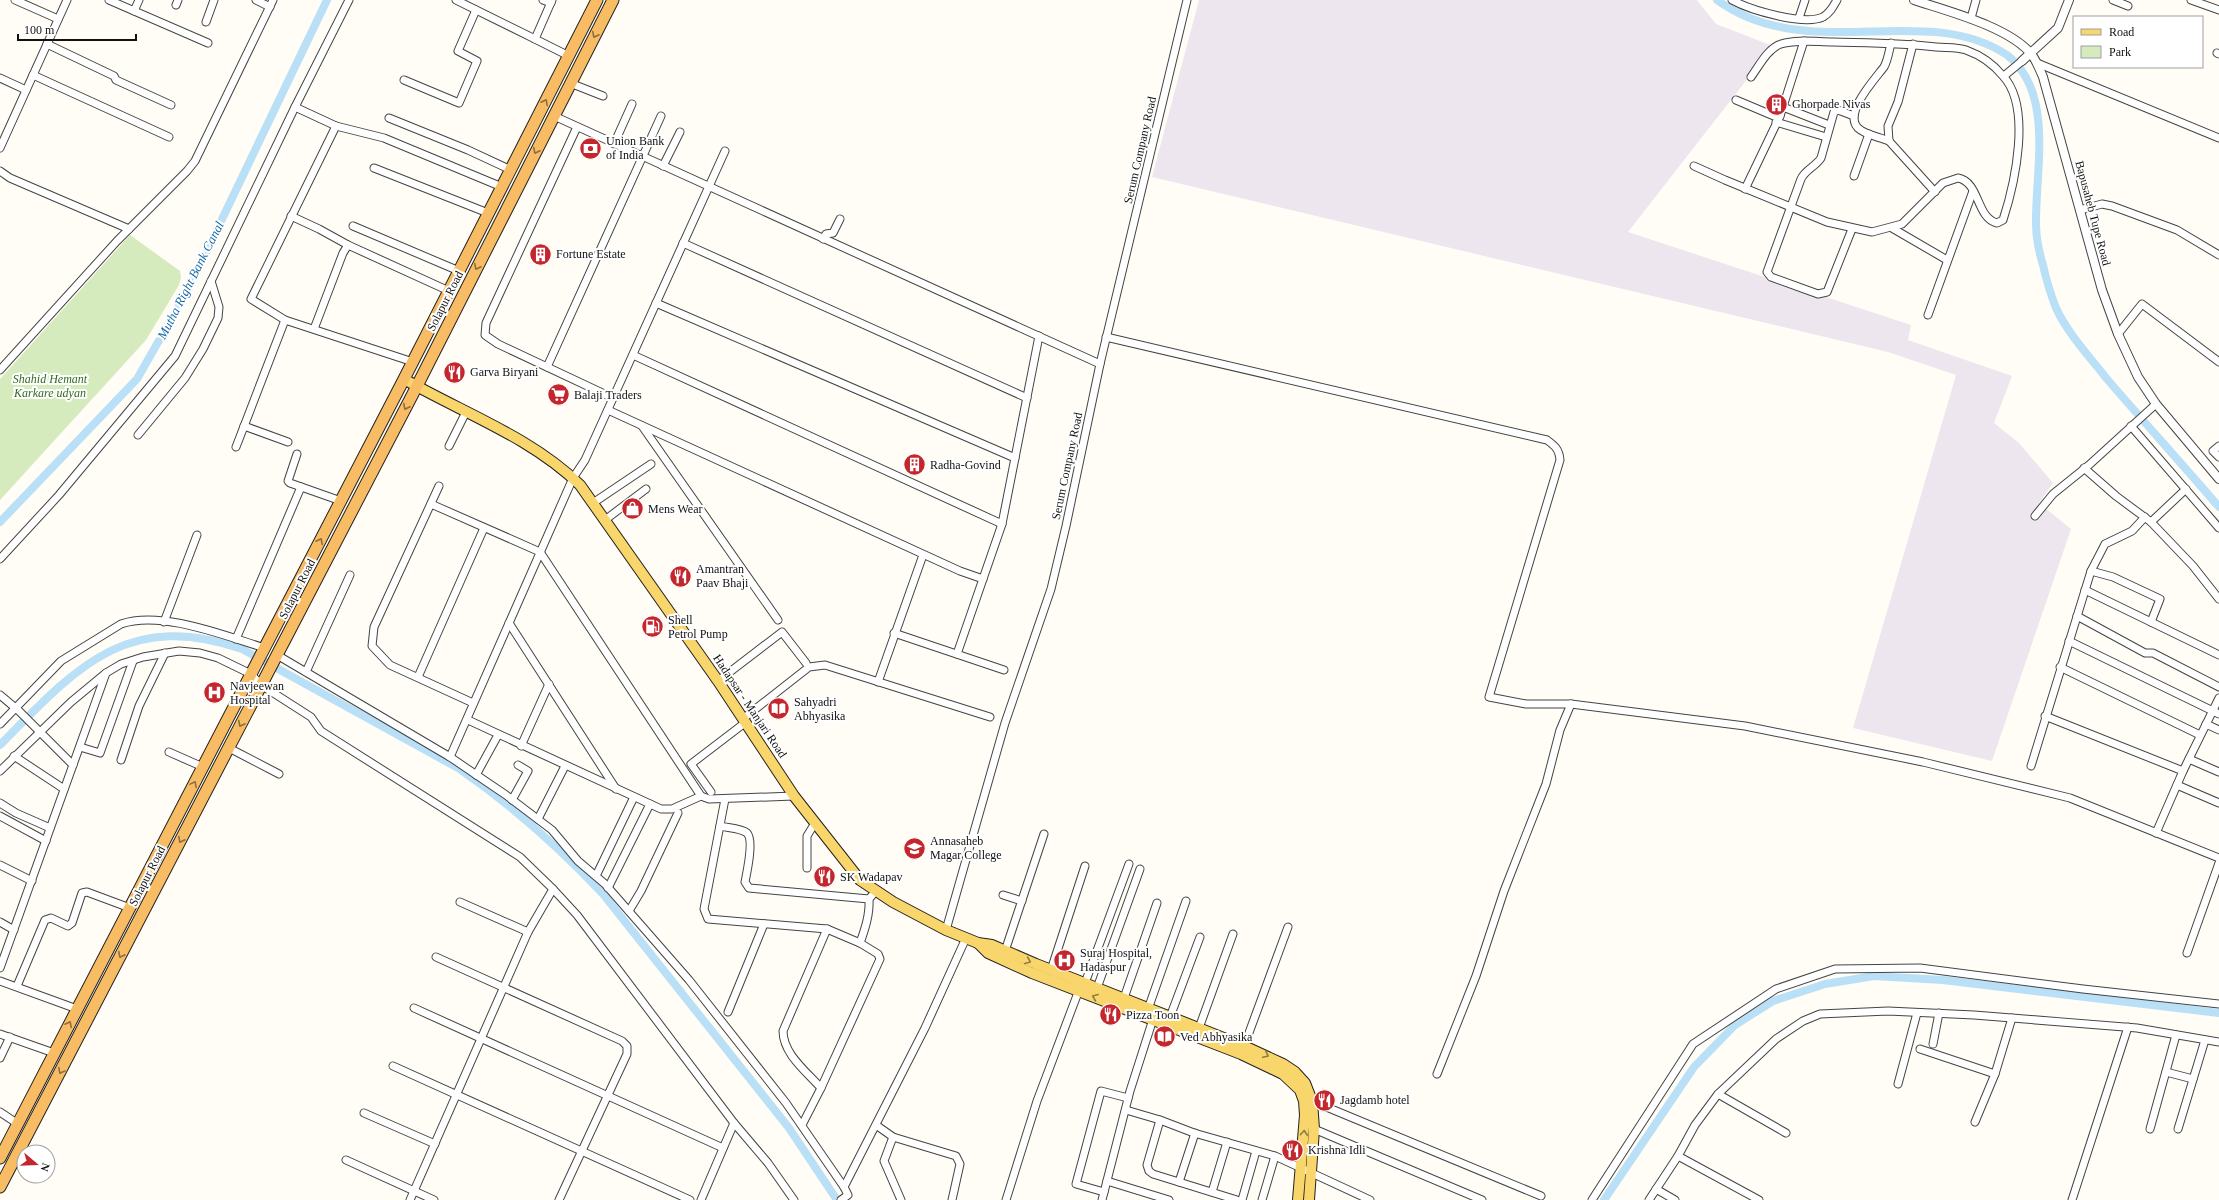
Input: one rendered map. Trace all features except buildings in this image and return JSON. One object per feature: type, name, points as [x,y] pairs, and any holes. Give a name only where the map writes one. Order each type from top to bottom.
[{"type":"highway","name":"Solapur Road","points":[[2,1150],[18,1124],[413,362],[597,0]]},
{"type":"highway","name":"Solapur Road","points":[[0,1187],[417,386],[613,0]]},
{"type":"main road","name":"Hadapsar - Manjari Road","points":[[404,379],[542,454],[573,478],[593,503],[718,680],[794,796],[872,895],[946,930],[978,943],[992,945],[1051,970],[1082,986],[1097,988],[1124,998],[1151,1014],[1170,1017],[1198,1028],[1243,1050],[1283,1074],[1300,1090],[1304,1101],[1305,1115],[1298,1200]]},
{"type":"main road","name":"Hadapsar - Manjari Road","points":[[978,943],[988,953],[1082,986],[1243,1050],[1283,1064],[1295,1072],[1305,1083],[1312,1101],[1314,1129],[1309,1200]]},
{"type":"street","points":[[15,0],[58,19]]},
{"type":"street","points":[[0,148],[67,0]]},
{"type":"street","points":[[109,0],[208,43]]},
{"type":"street","points":[[134,11],[139,0]]},
{"type":"street","points":[[206,22],[214,0]]},
{"type":"street","points":[[0,370],[129,229],[187,171],[195,161],[272,3],[256,0]]},
{"type":"street","points":[[0,559],[59,494],[175,356],[295,107],[350,0]]},
{"type":"street","points":[[535,39],[551,2],[543,0]]},
{"type":"street","name":"Serum Company Road","points":[[946,930],[1005,723],[1051,589],[1066,526],[1106,337],[1187,0]]},
{"type":"street","points":[[1732,0],[1766,13],[1813,19],[1822,17],[1830,12],[1836,0]]},
{"type":"street","points":[[1799,18],[1805,0]]},
{"type":"street","name":"Bapusaheb Tupe Road","points":[[1914,0],[1971,18],[2010,37],[2032,54],[2038,63],[2102,290],[2118,334],[2138,377],[2154,406],[2218,474]]},
{"type":"street","points":[[1971,18],[1976,0]]},
{"type":"street","points":[[2004,76],[2032,54],[2058,28],[2069,0]]},
{"type":"street","points":[[2113,0],[2128,6]]},
{"type":"street","points":[[2191,0],[2219,10]]},
{"type":"street","points":[[459,1],[569,56]]},
{"type":"street","points":[[404,80],[460,103],[477,61],[458,51],[476,10]]},
{"type":"street","points":[[1745,189],[1783,107],[1804,41]]},
{"type":"street","points":[[1694,166],[1745,189],[1828,222],[1852,229],[1872,232],[1892,228],[1902,224],[1944,183],[1958,178],[1968,183],[1987,217],[1997,223],[2003,220],[2016,160],[2019,135],[2018,109],[2012,91],[2004,76],[1979,56],[1965,50],[1913,44],[1804,41],[1782,44],[1773,47],[1751,77]]},
{"type":"street","points":[[1892,43],[1884,66],[1864,92],[1854,116],[1854,121],[1858,128],[1869,134],[1889,141],[1935,192]]},
{"type":"street","points":[[47,44],[114,76],[116,80],[171,105]]},
{"type":"street","points":[[1889,141],[1888,126],[1898,102],[1913,44]]},
{"type":"street","points":[[2038,63],[2219,138]]},
{"type":"street","points":[[33,75],[169,137]]},
{"type":"street","points":[[0,78],[26,90]]},
{"type":"street","points":[[570,83],[603,96]]},
{"type":"street","points":[[1736,100],[1778,119],[1826,137]]},
{"type":"street","points":[[614,144],[632,104]]},
{"type":"street","points":[[295,107],[336,126],[384,138],[502,187]]},
{"type":"street","points":[[1783,107],[1829,125]]},
{"type":"street","points":[[1852,229],[1830,288],[1827,292],[1818,294],[1771,277],[1767,272],[1804,173],[1817,164],[1821,158],[1829,125],[1836,110],[1854,116]]},
{"type":"street","points":[[554,116],[1100,364]]},
{"type":"street","points":[[547,367],[641,156],[661,116]]},
{"type":"street","points":[[389,118],[468,150],[511,170]]},
{"type":"street","points":[[336,126],[251,299],[285,320],[413,362]]},
{"type":"street","points":[[577,127],[486,323],[485,335],[498,344],[613,398]]},
{"type":"street","points":[[663,166],[680,132]]},
{"type":"street","points":[[1854,176],[1869,134]]},
{"type":"street","points":[[450,757],[468,720],[473,703],[573,478],[585,460],[725,151]]},
{"type":"street","points":[[374,168],[488,213]]},
{"type":"street","points":[[0,171],[10,178],[129,229]]},
{"type":"street","points":[[1928,315],[1973,191]]},
{"type":"street","points":[[2080,210],[2102,204],[2112,206],[2177,230],[2219,255]]},
{"type":"street","points":[[291,216],[320,228],[348,245],[449,291]]},
{"type":"street","points":[[823,239],[826,234],[833,233],[840,219]]},
{"type":"street","points":[[353,226],[459,271]]},
{"type":"street","points":[[1892,228],[1948,260]]},
{"type":"street","points":[[682,243],[1026,398]]},
{"type":"street","points":[[314,329],[343,253],[348,245]]},
{"type":"street","points":[[138,435],[185,378],[203,349],[218,318],[219,307],[211,281]]},
{"type":"street","points":[[656,302],[1015,458]]},
{"type":"street","points":[[2118,334],[2142,304],[2219,362]]},
{"type":"street","points":[[236,447],[285,320]]},
{"type":"street","points":[[957,654],[1002,524],[1038,336]]},
{"type":"street","points":[[1106,337],[1539,438],[1555,446],[1559,452],[1560,460],[1489,697],[1526,704],[1571,704],[1745,726],[1923,762],[2070,798],[2219,858]]},
{"type":"street","points":[[632,355],[1002,524]]},
{"type":"street","points":[[2035,516],[2053,494],[2154,406]]},
{"type":"street","points":[[608,410],[923,555],[983,579]]},
{"type":"street","points":[[449,446],[466,412]]},
{"type":"street","points":[[2134,424],[2219,528]]},
{"type":"street","points":[[244,426],[288,442]]},
{"type":"street","points":[[642,426],[778,620]]},
{"type":"street","points":[[2219,446],[2213,451],[2219,457]]},
{"type":"street","points":[[297,454],[288,481],[301,488],[341,501]]},
{"type":"street","points":[[593,503],[651,464]]},
{"type":"street","points":[[2084,468],[2106,488],[2148,519],[2193,566],[2219,599]]},
{"type":"street","points":[[439,486],[374,627],[372,646],[390,665],[473,703]]},
{"type":"street","points":[[236,639],[301,488]]},
{"type":"street","points":[[605,520],[646,489]]},
{"type":"street","points":[[2031,766],[2060,667],[2091,571],[2105,544],[2132,531],[2186,489]]},
{"type":"street","points":[[431,504],[540,552],[701,796],[709,799],[794,796]]},
{"type":"street","points":[[418,677],[484,528]]},
{"type":"street","points":[[164,622],[197,535]]},
{"type":"street","points":[[878,682],[894,633],[923,555]]},
{"type":"street","points":[[2091,571],[2113,577],[2160,599],[2151,622]]},
{"type":"street","points":[[306,672],[350,574]]},
{"type":"street","points":[[2085,590],[2219,655]]},
{"type":"street","points":[[2077,616],[2139,650],[2145,653],[2153,653],[2219,688]]},
{"type":"street","points":[[0,724],[17,710],[61,661],[121,624],[130,621],[164,622],[195,627],[264,649]]},
{"type":"street","points":[[509,622],[616,789]]},
{"type":"street","points":[[718,680],[782,632],[806,663]]},
{"type":"street","points":[[894,633],[1004,670]]},
{"type":"street","points":[[2069,641],[2216,712]]},
{"type":"street","points":[[0,771],[36,730],[106,673],[132,661],[178,651],[200,653],[218,658],[252,672],[311,717],[322,730],[520,857],[553,889],[577,914],[734,1122],[768,1163],[794,1200]]},
{"type":"street","points":[[121,760],[139,706],[164,653]]},
{"type":"street","points":[[276,656],[306,672],[450,757],[552,830],[578,861],[608,888],[689,980],[802,1125],[844,1187],[848,1195],[842,1199]]},
{"type":"street","points":[[80,746],[100,753],[132,661]]},
{"type":"street","points":[[711,792],[691,764],[809,667],[825,665],[990,717]]},
{"type":"street","points":[[2060,667],[2200,735]]},
{"type":"street","points":[[1,965],[106,673]]},
{"type":"street","points":[[521,746],[549,684]]},
{"type":"street","points":[[0,695],[73,766]]},
{"type":"street","points":[[2156,833],[2200,735],[2206,724],[2216,712],[2219,698]]},
{"type":"street","points":[[1437,1074],[1476,976],[1504,890],[1546,784],[1560,730],[1571,704]]},
{"type":"street","points":[[2045,716],[2183,771]]},
{"type":"street","points":[[468,720],[565,766],[650,804],[667,810],[701,796]]},
{"type":"street","points":[[2206,724],[2219,730]]},
{"type":"street","points":[[476,775],[498,735]]},
{"type":"street","points":[[229,748],[279,774]]},
{"type":"street","points":[[168,752],[203,767]]},
{"type":"street","points":[[14,756],[64,789]]},
{"type":"street","points":[[2189,759],[2219,772]]},
{"type":"street","points":[[512,800],[528,771],[518,766]]},
{"type":"street","points":[[538,820],[565,766]]},
{"type":"street","points":[[2177,785],[2219,803]]},
{"type":"street","points":[[596,876],[634,797]]},
{"type":"street","points":[[725,799],[704,909],[705,915],[712,921],[827,929],[860,943],[878,954],[880,959],[878,968],[802,1125]]},
{"type":"street","points":[[0,803],[16,813],[50,828]]},
{"type":"street","points":[[608,888],[650,804]]},
{"type":"street","points":[[629,911],[641,891],[678,812]]},
{"type":"street","points":[[0,816],[46,841]]},
{"type":"street","points":[[807,868],[807,836],[815,823]]},
{"type":"street","points":[[720,826],[743,831],[748,834],[751,841],[745,882],[749,888],[872,895],[866,928],[860,943]]},
{"type":"street","points":[[1005,951],[1044,834]]},
{"type":"street","points":[[2187,953],[2219,863]]},
{"type":"street","points":[[1006,1200],[1037,1101],[1129,864]]},
{"type":"street","points":[[0,865],[32,881]]},
{"type":"street","points":[[1051,970],[1085,866]]},
{"type":"street","points":[[1097,988],[1140,869]]},
{"type":"street","points":[[410,1200],[528,932],[553,889]]},
{"type":"street","points":[[17,986],[45,920],[51,918],[68,926],[72,923],[82,893],[87,892],[130,908]]},
{"type":"street","points":[[1003,895],[1022,901]]},
{"type":"street","points":[[1102,1200],[1151,1014],[1186,901]]},
{"type":"street","points":[[460,902],[528,932]]},
{"type":"street","points":[[1124,998],[1157,904]]},
{"type":"street","points":[[0,922],[14,930]]},
{"type":"street","points":[[728,1012],[764,924]]},
{"type":"street","points":[[1243,1050],[1288,927]]},
{"type":"street","points":[[821,1088],[788,1050],[783,1041],[783,1031],[827,929]]},
{"type":"street","points":[[1198,1028],[1233,934]]},
{"type":"street","points":[[1170,1017],[1200,937]]},
{"type":"street","points":[[844,1187],[925,1028],[966,938]]},
{"type":"street","points":[[436,957],[622,1041],[627,1046],[627,1054],[606,1095],[559,1200]]},
{"type":"street","points":[[1592,1200],[1693,1044],[1776,989],[1835,969],[1920,968],[2083,990],[2219,1004]]},
{"type":"street","points":[[0,981],[77,1009]]},
{"type":"street","points":[[414,1008],[723,1148]]},
{"type":"street","points":[[1898,1084],[1917,1012]]},
{"type":"street","points":[[1649,1200],[1678,1156],[1695,1125],[1718,1094],[1776,1039],[1803,1021],[1820,1014],[1917,1012],[2012,1018],[2128,1028],[2219,1042]]},
{"type":"street","points":[[1933,1044],[1939,1013]]},
{"type":"street","points":[[1975,1122],[1995,1074],[2012,1018]]},
{"type":"street","points":[[2072,1200],[2128,1028]]},
{"type":"street","points":[[0,1034],[54,1053]]},
{"type":"street","points":[[2150,1129],[2176,1035]]},
{"type":"street","points":[[0,1058],[10,1037]]},
{"type":"street","points":[[2178,1129],[2205,1040]]},
{"type":"street","points":[[1920,1049],[1995,1074]]},
{"type":"street","points":[[393,1066],[690,1200]]},
{"type":"street","points":[[2166,1072],[2193,1079]]},
{"type":"street","points":[[1104,1192],[1076,1184],[1101,1091],[1128,1098]]},
{"type":"street","points":[[1718,1094],[1786,1133]]},
{"type":"street","points":[[1312,1101],[1541,1196]]},
{"type":"street","points":[[1126,1110],[1160,1120],[1195,1133],[1275,1156],[1370,1200]]},
{"type":"street","points":[[0,1112],[18,1124]]},
{"type":"street","points":[[364,1113],[435,1144]]},
{"type":"street","points":[[1160,1120],[1147,1165],[1149,1170],[1180,1182],[1237,1200]]},
{"type":"street","points":[[701,1200],[734,1122]]},
{"type":"street","points":[[876,1125],[893,1137],[956,1156],[960,1164],[952,1200]]},
{"type":"street","points":[[1314,1129],[1482,1200]]},
{"type":"street","points":[[1180,1182],[1195,1133]]},
{"type":"street","points":[[893,1137],[884,1161],[901,1200]]},
{"type":"street","points":[[1212,1192],[1228,1142]]},
{"type":"street","points":[[1242,1200],[1256,1151]]},
{"type":"street","points":[[1262,1200],[1275,1156]]},
{"type":"street","points":[[1678,1156],[1759,1200]]},
{"type":"street","points":[[346,1160],[434,1200]]},
{"type":"street","points":[[1107,1181],[1169,1200]]},
{"type":"street","points":[[1656,1189],[1675,1200]]},
{"type":"shaded area","points":[[1199,0],[1697,0],[1716,24],[1773,46],[1628,232],[1911,325],[1908,340],[2012,376],[1994,423],[2019,443],[2053,483],[2039,503],[2071,529],[1992,761],[1853,728],[1956,375],[1888,352],[1152,177]]},
{"type":"green space","name":"Shahid Hemant Karkare udyan","points":[[130,235],[180,271],[181,278],[179,285],[146,340],[0,500],[0,379]]},
{"type":"waterway","name":"Mutha Right Bank Canal","points":[[0,522],[137,379],[189,288],[327,0]]},
{"type":"waterway","points":[[1717,0],[1752,19],[1789,29],[1827,32],[1940,32],[1975,40],[2007,55],[2022,71],[2032,90],[2037,111],[2039,157],[2036,224],[2039,250],[2050,292],[2056,308],[2073,336],[2107,379],[2219,507]]},
{"type":"waterway","points":[[0,745],[53,692],[79,671],[106,654],[134,642],[166,636],[201,639],[242,649],[458,768],[516,812],[552,843],[603,894],[789,1128],[837,1200]]},
{"type":"waterway","points":[[1604,1200],[1694,1067],[1735,1025],[1773,1001],[1825,984],[1874,976],[1943,980],[2219,1013]]},
{"type":"place","name":"Ghorpade Nivas","points":[[1776,104]]},
{"type":"place","name":"Union Bank of India","points":[[590,148]]},
{"type":"place","name":"Fortune Estate","points":[[541,254]]},
{"type":"place","name":"Garva Biryani","points":[[454,372]]},
{"type":"place","name":"Balaji Traders","points":[[559,395]]},
{"type":"place","name":"Radha-Govind","points":[[914,465]]},
{"type":"place","name":"Mens Wear","points":[[632,509]]},
{"type":"place","name":"Amantran Paav Bhaji","points":[[680,576]]},
{"type":"place","name":"Shell Petrol Pump","points":[[653,627]]},
{"type":"place","name":"Navjeewan Hospital","points":[[215,693]]},
{"type":"place","name":"Sahyadri Abhyasika","points":[[779,709]]},
{"type":"place","name":"Annasaheb Magar College","points":[[915,848]]},
{"type":"place","name":"SK Wadapav","points":[[824,877]]},
{"type":"place","name":"Suraj Hospital, Hadaspur","points":[[1064,960]]},
{"type":"place","name":"Pizza Toon","points":[[1110,1015]]},
{"type":"place","name":"Ved Abhyasika","points":[[1164,1037]]},
{"type":"place","name":"Jagdamb hotel","points":[[1324,1100]]},
{"type":"place","name":"Krishna Idli","points":[[1292,1150]]}]
